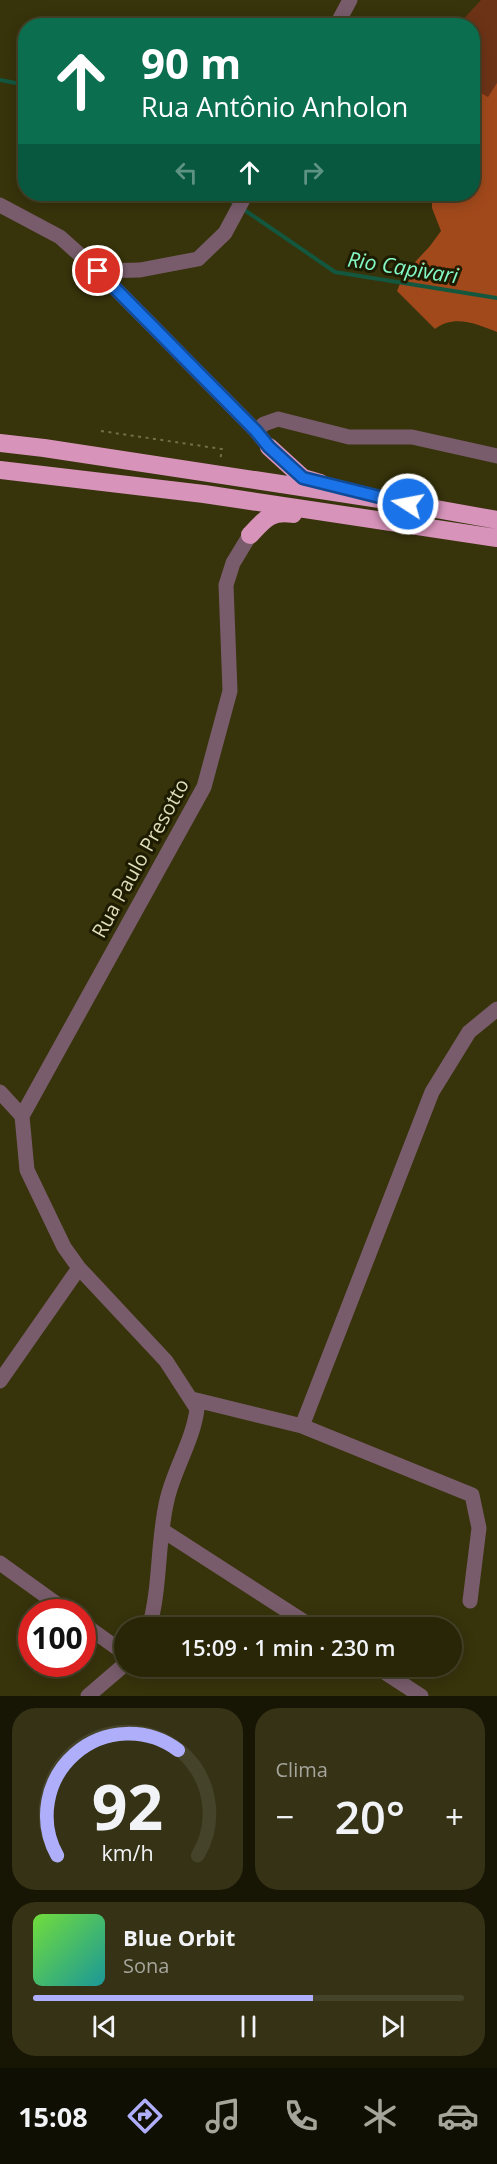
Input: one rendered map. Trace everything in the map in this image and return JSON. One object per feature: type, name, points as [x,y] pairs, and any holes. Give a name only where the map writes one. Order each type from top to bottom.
[{"type":"highway","points":[[0,443],[386,500],[497,520]]},
{"type":"highway","points":[[208,473],[276,472],[277,465],[269,447]]},
{"type":"highway","points":[[269,447],[303,478],[386,500]]},
{"type":"highway","points":[[0,470],[204,494],[497,538]]},
{"type":"highway","points":[[204,494],[258,507],[260,516],[249,535]]},
{"type":"highway","points":[[249,535],[264,520],[279,512],[302,516],[364,517]]},
{"type":"street","points":[[340,18],[350,0]]},
{"type":"street","points":[[98,271],[140,270],[198,259],[225,233],[242,201]]},
{"type":"street","points":[[0,205],[60,237],[98,271],[256,431],[269,447]]},
{"type":"street","points":[[256,431],[264,424],[278,419],[349,437],[412,437],[497,456]]},
{"type":"street","name":"Rua Paulo Presotto","points":[[22,1116],[204,787],[231,691],[226,585],[233,563],[249,535]]},
{"type":"street","points":[[302,1426],[432,1092],[469,1032],[497,1009]]},
{"type":"street","points":[[0,1092],[22,1116],[27,1170],[64,1247],[79,1268],[166,1361],[197,1409],[195,1427],[167,1499],[150,1617]]},
{"type":"street","points":[[0,1381],[79,1268]]},
{"type":"street","points":[[192,1399],[302,1426],[472,1495],[479,1528],[470,1600]]},
{"type":"street","points":[[162,1530],[297,1617]]},
{"type":"street","points":[[0,1563],[50,1599]]},
{"type":"street","points":[[96,1633],[114,1646]]},
{"type":"street","points":[[88,1696],[114,1674]]},
{"type":"street","points":[[392,1677],[421,1696]]},
{"type":"shaded area","points":[[481,0],[497,0],[497,92],[487,103],[480,96],[480,18],[464,18]]},
{"type":"shaded area","points":[[497,83],[497,332],[458,321],[442,324],[435,329],[397,291],[404,274],[441,231],[432,208],[432,201],[480,201],[480,94],[488,97]]},
{"type":"waterway","name":"Rio Capivari","points":[[0,80],[18,83]]},
{"type":"waterway","name":"Rio Capivari","points":[[230,201],[237,205]]},
{"type":"waterway","name":"Rio Capivari","points":[[243,209],[335,272],[497,298]]},
{"type":"route","points":[[98,271],[256,431],[269,447],[303,478],[408,504]]}]
